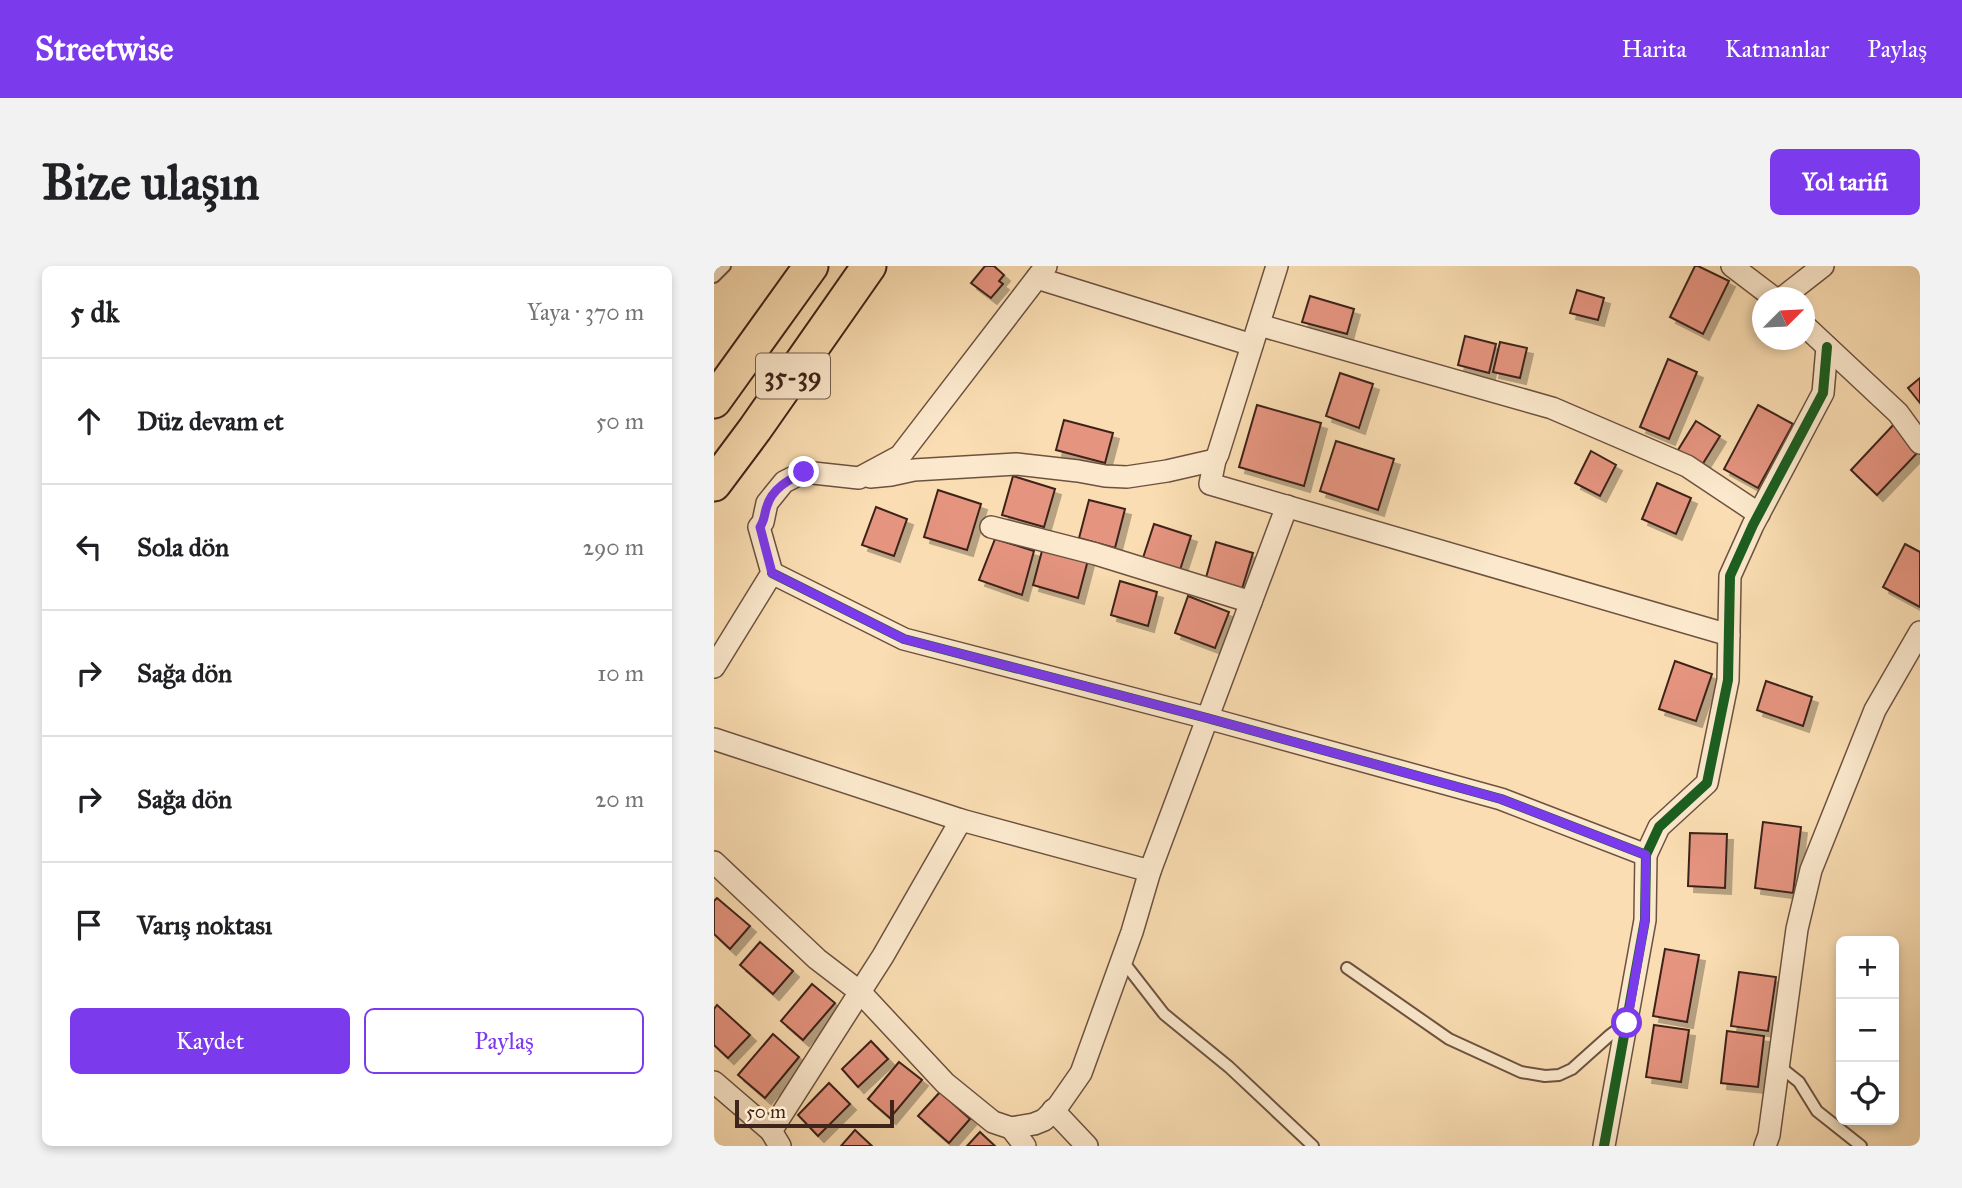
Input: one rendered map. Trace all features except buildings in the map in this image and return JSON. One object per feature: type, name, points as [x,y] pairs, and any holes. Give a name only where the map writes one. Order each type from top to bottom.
[{"type":"main road","name":"35-39","points":[[714,401],[811,266]]},
{"type":"main road","name":"35-39","points":[[714,484],[870,266]]},
{"type":"street","points":[[1277,266],[1215,460],[1210,484],[1729,635]]},
{"type":"street","points":[[1732,266],[1760,287]]},
{"type":"street","points":[[1796,287],[1823,266]]},
{"type":"street","points":[[859,478],[900,456],[1042,272],[1256,335],[1552,408],[1687,466],[1759,514]]},
{"type":"street","points":[[1815,336],[1898,413],[1920,443]]},
{"type":"street","points":[[1604,1146],[1645,920],[1646,855],[1659,827],[1707,783],[1728,680],[1730,576],[1759,514],[1823,393],[1827,347]]},
{"type":"street","points":[[714,667],[772,573],[760,527],[767,503],[784,482],[804,472],[859,478],[1016,464],[1127,477],[1215,460]]},
{"type":"street","points":[[714,862],[817,959],[860,992],[945,1083],[993,1122],[1012,1128],[1044,1120],[1081,1073],[1122,960],[1150,871],[1287,506]]},
{"type":"street","points":[[992,527],[1096,554],[1251,602]]},
{"type":"street","points":[[772,573],[904,639],[1207,718],[1501,799],[1646,855]]},
{"type":"street","points":[[1765,1146],[1769,1135],[1797,929],[1811,870],[1875,710],[1920,632]]},
{"type":"street","points":[[714,739],[961,820],[1150,871]]},
{"type":"street","points":[[714,1082],[776,1138],[961,820]]},
{"type":"street","points":[[1053,1110],[1087,1146]]},
{"type":"street","points":[[1012,1128],[1025,1146]]},
{"type":"lane","points":[[714,277],[725,266]]},
{"type":"lane","points":[[1122,960],[1164,1014],[1229,1068],[1313,1146]]},
{"type":"lane","points":[[1347,968],[1449,1039],[1505,1066],[1533,1074],[1559,1075],[1572,1069],[1627,1023]]},
{"type":"lane","points":[[1779,1066],[1799,1082],[1817,1111],[1861,1146]]},
{"type":"cycle path","points":[[1604,1146],[1645,920],[1646,855],[1659,827],[1707,783],[1728,680],[1730,576],[1753,525],[1823,393],[1827,347]]},
{"type":"cycle path","points":[[772,573],[904,639],[1207,718],[1501,799],[1646,855]]},
{"type":"route","points":[[804,472],[784,482],[767,503],[760,527],[772,573],[904,639],[1207,718],[1501,799],[1646,855],[1645,920],[1627,1023]]}]
